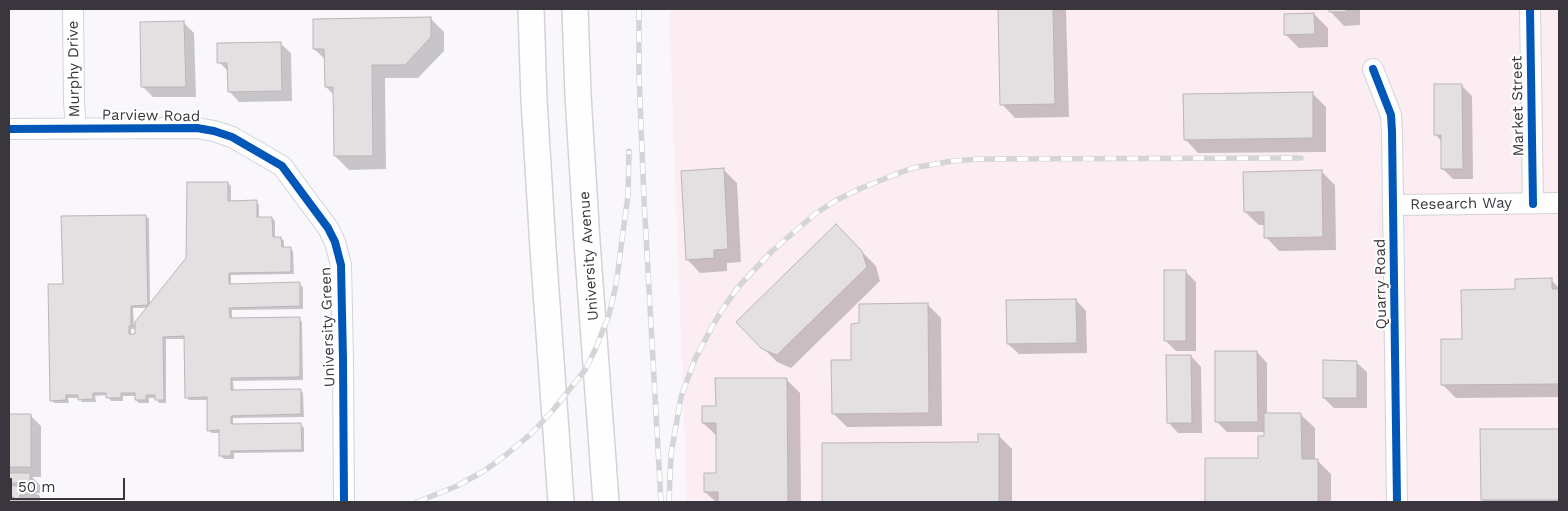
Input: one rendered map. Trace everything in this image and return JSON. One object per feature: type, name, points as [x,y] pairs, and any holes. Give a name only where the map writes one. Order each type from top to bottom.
[{"type":"main road","points":[[531,9],[534,100],[543,248],[561,502]]},
{"type":"main road","name":"University Avenue","points":[[575,9],[587,242],[606,502]]},
{"type":"street","name":"Murphy Drive","points":[[73,9],[76,129]]},
{"type":"street","name":"Market Street","points":[[1530,9],[1533,204]]},
{"type":"street","name":"Quarry Road","points":[[1373,69],[1391,115],[1397,502]]},
{"type":"street","name":"Parview Road","points":[[9,129],[197,128],[232,137],[283,168]]},
{"type":"street","name":"University Green","points":[[283,168],[328,228],[335,242],[341,264],[344,502]]},
{"type":"street","name":"Research Way","points":[[1393,205],[1559,203]]},
{"type":"shaded area","points":[[669,9],[1559,9],[1559,502],[687,502]]},
{"type":"building","points":[[998,9],[1053,9],[1055,104],[1000,105]]},
{"type":"building","points":[[1329,9],[1346,9],[1346,12],[1329,12]]},
{"type":"building","points":[[1314,13],[1315,34],[1284,35],[1284,14]]},
{"type":"building","points":[[431,17],[431,37],[405,65],[372,65],[373,156],[334,156],[333,87],[325,87],[324,49],[313,49],[313,19]]},
{"type":"building","points":[[184,21],[186,87],[141,87],[140,22]]},
{"type":"building","points":[[281,42],[282,91],[228,92],[227,63],[217,63],[217,43]]},
{"type":"building","points":[[1434,84],[1462,84],[1463,169],[1441,169],[1441,135],[1434,135]]},
{"type":"building","points":[[1313,92],[1313,138],[1184,140],[1183,94]]},
{"type":"building","points":[[724,168],[728,249],[714,250],[714,258],[686,260],[681,171]]},
{"type":"building","points":[[1322,170],[1323,237],[1264,238],[1264,212],[1244,212],[1243,172]]},
{"type":"building","points":[[187,182],[228,182],[228,201],[257,200],[257,217],[272,217],[273,237],[281,237],[282,247],[291,247],[291,272],[229,273],[229,284],[300,282],[300,306],[229,308],[230,318],[300,317],[300,377],[231,378],[231,390],[301,389],[301,414],[231,416],[231,424],[301,423],[302,450],[231,451],[231,456],[219,456],[219,430],[207,431],[207,397],[185,398],[184,336],[163,337],[164,400],[155,400],[155,395],[146,395],[146,400],[135,400],[135,393],[121,393],[121,398],[106,398],[106,393],[93,393],[93,399],[78,400],[78,395],[66,395],[66,400],[50,401],[48,284],[63,284],[61,216],[146,215],[148,305],[131,306],[129,334],[135,334],[135,322],[186,258]]},
{"type":"building","points":[[836,224],[862,251],[867,267],[777,355],[762,349],[736,322]]},
{"type":"building","points":[[1164,270],[1186,270],[1186,341],[1164,341]]},
{"type":"building","points":[[1552,278],[1552,289],[1559,289],[1559,384],[1441,385],[1441,339],[1462,339],[1461,290],[1515,289],[1515,279]]},
{"type":"building","points":[[1076,299],[1077,343],[1007,344],[1006,300]]},
{"type":"building","points":[[928,303],[929,413],[832,414],[831,360],[851,360],[851,324],[859,323],[859,304]]},
{"type":"building","points":[[1215,351],[1257,351],[1258,422],[1215,422]]},
{"type":"building","points":[[1166,355],[1191,355],[1192,423],[1167,423]]},
{"type":"building","points":[[1323,360],[1357,361],[1357,398],[1323,398]]},
{"type":"building","points":[[715,378],[787,378],[788,502],[718,502],[718,492],[704,492],[704,473],[716,473],[716,423],[702,423],[702,406],[716,406]]},
{"type":"building","points":[[1264,413],[1301,413],[1302,459],[1318,459],[1318,502],[1205,502],[1205,458],[1258,458],[1258,436],[1264,436]]},
{"type":"building","points":[[9,414],[31,414],[31,467],[9,467]]},
{"type":"building","points":[[1480,429],[1559,429],[1559,500],[1481,500]]},
{"type":"building","points":[[978,434],[999,434],[999,502],[822,502],[822,443],[978,442]]},
{"type":"building","points":[[9,473],[30,473],[30,483],[9,483]]},
{"type":"building","points":[[30,485],[30,492],[20,495],[20,499],[14,499],[9,494],[9,486]]},
{"type":"railway","points":[[639,9],[639,75],[644,200],[661,502]]},
{"type":"railway","points":[[417,502],[457,486],[484,471],[507,454],[532,433],[585,370],[609,315],[616,285],[628,195],[629,151]]},
{"type":"railway","points":[[669,502],[671,454],[681,397],[695,359],[713,325],[740,285],[772,251],[815,214],[835,201],[859,189],[912,168],[953,161],[981,159],[1301,158]]},
{"type":"cycle path","points":[[1530,9],[1533,204]]},
{"type":"cycle path","points":[[1373,69],[1391,115],[1392,132],[1397,502]]},
{"type":"cycle path","points":[[9,129],[197,128],[232,137],[282,166],[328,228],[335,242],[341,265],[344,502]]}]
